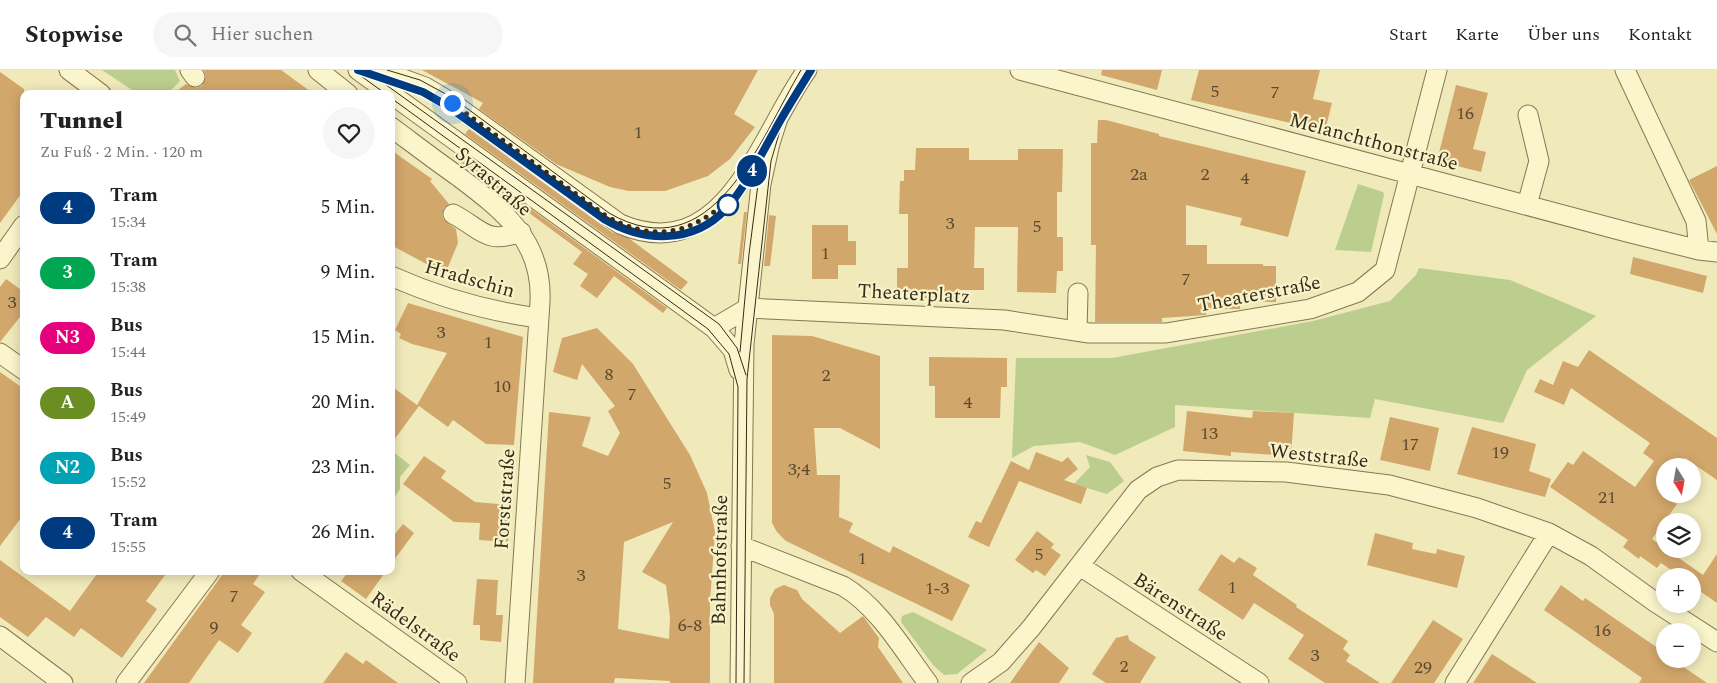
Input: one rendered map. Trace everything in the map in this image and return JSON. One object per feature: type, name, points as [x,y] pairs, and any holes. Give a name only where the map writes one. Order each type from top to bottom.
[{"type":"street","points":[[69,70],[96,90]]},
{"type":"street","points":[[318,70],[343,90]]},
{"type":"street","points":[[358,70],[386,90]]},
{"type":"street","points":[[378,70],[425,88],[452,103],[606,216],[620,224],[640,231],[676,231],[708,218],[724,204],[740,183],[795,86],[807,70]]},
{"type":"street","name":"Melanchthonstraße","points":[[1020,70],[1409,174],[1708,251]]},
{"type":"street","name":"Theaterstraße","points":[[1077,331],[1166,333],[1310,309],[1358,292],[1385,270],[1437,70]]},
{"type":"street","points":[[1625,70],[1696,221],[1708,251]]},
{"type":"street","points":[[395,97],[714,328],[733,350],[743,394]]},
{"type":"street","points":[[1527,204],[1539,161],[1528,115]]},
{"type":"street","points":[[743,394],[748,308],[762,184],[770,142],[778,118]]},
{"type":"street","name":"Syrastraße","points":[[395,130],[502,211],[520,232],[530,249],[539,274],[541,290],[538,318]]},
{"type":"street","points":[[740,183],[762,184]]},
{"type":"street","points":[[453,214],[492,237],[505,238],[520,232]]},
{"type":"street","points":[[0,258],[20,230]]},
{"type":"street","name":"Hradschin","points":[[395,278],[430,292],[493,311],[538,318]]},
{"type":"street","points":[[1077,331],[1078,292]]},
{"type":"street","points":[[714,328],[748,308]]},
{"type":"street","name":"Theaterplatz","points":[[748,308],[1004,320],[1077,331]]},
{"type":"street","name":"Forststraße","points":[[515,683],[538,318]]},
{"type":"street","points":[[0,353],[20,367]]},
{"type":"street","name":"Bahnhofstraße","points":[[740,683],[743,394]]},
{"type":"street","name":"Weststraße","points":[[971,683],[1001,662],[1080,566],[1138,490],[1157,477],[1178,470],[1286,472],[1390,485],[1477,508],[1549,533],[1591,556],[1655,602],[1717,642]]},
{"type":"street","points":[[1455,683],[1549,533]]},
{"type":"street","points":[[741,546],[857,594],[876,615],[928,683]]},
{"type":"street","name":"Bärenstraße","points":[[1080,566],[1259,683]]},
{"type":"street","points":[[126,683],[207,575]]},
{"type":"street","name":"Rädelstraße","points":[[307,575],[457,683]]},
{"type":"street","points":[[0,636],[63,683]]},
{"type":"green space","points":[[102,70],[175,70],[180,81],[171,90],[132,90]]},
{"type":"green space","points":[[1358,184],[1383,192],[1384,195],[1371,252],[1335,250]]},
{"type":"green space","points":[[1419,268],[1510,280],[1596,316],[1527,370],[1503,423],[1375,399],[1370,418],[1175,405],[1175,427],[1115,455],[1080,442],[1034,446],[1012,458],[1016,358],[1112,358],[1313,321],[1390,301],[1416,275]]},
{"type":"green space","points":[[395,453],[410,465],[400,477],[400,489],[395,496]]},
{"type":"green space","points":[[1086,455],[1110,462],[1124,481],[1107,494],[1074,484],[1090,467]]},
{"type":"green space","points":[[913,612],[987,650],[957,674],[944,675],[933,665],[901,622],[902,616]]},
{"type":"building","points":[[204,70],[281,70],[308,90],[178,90],[186,84],[196,88],[202,86],[206,76]]},
{"type":"building","points":[[422,70],[758,70],[734,114],[755,127],[730,159],[708,176],[665,191],[629,191],[610,187],[556,164],[479,109],[483,103]]},
{"type":"building","points":[[1102,70],[1162,70],[1157,90],[1101,75]]},
{"type":"building","points":[[1199,70],[1320,70],[1313,99],[1332,103],[1325,131],[1191,100]]},
{"type":"building","points":[[0,72],[24,90],[20,90],[20,196],[0,223]]},
{"type":"building","points":[[1456,85],[1488,93],[1473,149],[1486,152],[1481,172],[1441,162],[1438,157]]},
{"type":"building","points":[[1098,120],[1106,120],[1159,134],[1159,136],[1306,171],[1288,237],[1240,225],[1242,218],[1186,205],[1186,245],[1207,245],[1207,264],[1263,264],[1263,266],[1276,266],[1276,302],[1240,302],[1240,309],[1206,309],[1206,315],[1162,318],[1162,322],[1095,322],[1096,245],[1091,245],[1091,143],[1097,143]]},
{"type":"building","points":[[469,129],[613,233],[627,237],[688,282],[681,290],[465,134]]},
{"type":"building","points":[[916,148],[969,148],[969,160],[1018,160],[1018,149],[1063,149],[1062,192],[1057,192],[1057,237],[1063,237],[1063,271],[1057,271],[1056,293],[1017,292],[1018,227],[975,227],[974,268],[984,268],[984,290],[957,290],[957,299],[924,298],[924,291],[897,291],[897,268],[908,268],[908,214],[899,214],[900,181],[904,181],[904,170],[915,170]]},
{"type":"building","points":[[395,153],[432,179],[430,181],[449,204],[444,208],[442,215],[444,220],[456,229],[458,243],[445,274],[395,247]]},
{"type":"building","points":[[455,154],[667,308],[663,313],[614,276],[597,298],[580,286],[588,274],[573,264],[582,252],[453,157]]},
{"type":"building","points":[[1717,166],[1717,234],[1689,180]]},
{"type":"building","points":[[744,212],[747,212],[741,264],[738,264]]},
{"type":"building","points":[[769,215],[776,216],[770,266],[764,266]]},
{"type":"building","points":[[812,225],[848,225],[848,241],[856,241],[856,265],[838,265],[838,279],[812,279]]},
{"type":"building","points":[[1633,257],[1707,276],[1703,293],[1630,274]]},
{"type":"building","points":[[6,279],[20,289],[20,317],[0,342],[0,287]]},
{"type":"building","points":[[408,303],[523,337],[514,445],[486,444],[453,420],[448,427],[419,406],[395,439],[395,389],[417,405],[447,353],[412,344],[399,338],[401,334],[395,330]]},
{"type":"building","points":[[597,328],[633,364],[690,455],[707,493],[715,532],[710,601],[710,683],[670,683],[670,681],[615,678],[614,683],[533,683],[549,412],[591,417],[582,446],[608,456],[620,433],[608,411],[615,406],[582,364],[577,380],[553,372],[562,338]],"holes":[[[673,522],[642,572],[666,585],[670,617],[669,639],[618,629],[624,542]]]},
{"type":"building","points":[[772,335],[812,336],[880,356],[880,449],[840,428],[814,428],[817,475],[840,475],[839,517],[853,523],[849,532],[890,553],[893,546],[970,585],[952,621],[786,541],[777,532],[772,523]]},
{"type":"building","points":[[1589,350],[1717,438],[1717,480],[1701,469],[1701,458],[1656,458],[1656,503],[1677,504],[1671,513],[1656,513],[1656,533],[1652,539],[1656,542],[1656,558],[1679,558],[1693,568],[1668,568],[1661,563],[1657,568],[1640,556],[1639,559],[1623,547],[1628,540],[1550,487],[1568,462],[1573,465],[1583,451],[1635,487],[1654,461],[1643,453],[1650,443],[1571,388],[1564,405],[1534,392],[1540,379],[1553,385],[1563,361],[1578,367]]},
{"type":"building","points":[[929,357],[1007,358],[1007,387],[1001,387],[1000,418],[935,418],[935,386],[929,386]]},
{"type":"building","points":[[0,372],[20,386],[20,519],[0,546]]},
{"type":"building","points":[[1187,411],[1252,418],[1253,411],[1294,413],[1291,456],[1231,452],[1231,456],[1183,451]]},
{"type":"building","points":[[1390,417],[1439,428],[1430,471],[1380,460]]},
{"type":"building","points":[[1472,427],[1536,444],[1529,471],[1551,479],[1545,497],[1457,474]]},
{"type":"building","points":[[1036,452],[1062,462],[1068,457],[1078,469],[1064,480],[1087,488],[1081,504],[1019,481],[989,547],[968,537],[976,521],[981,523],[1011,461],[1029,470]]},
{"type":"building","points":[[424,456],[446,471],[441,478],[475,502],[511,505],[508,542],[479,540],[480,523],[454,522],[403,484]]},
{"type":"building","points":[[403,524],[414,533],[395,559],[395,534]]},
{"type":"building","points":[[1037,531],[1054,544],[1051,548],[1061,555],[1045,576],[1036,570],[1033,573],[1015,560]]},
{"type":"building","points":[[1375,533],[1413,543],[1412,549],[1436,554],[1437,549],[1465,556],[1457,588],[1367,565]]},
{"type":"building","points":[[1221,554],[1234,563],[1239,557],[1257,568],[1253,575],[1297,605],[1296,607],[1348,641],[1343,649],[1350,655],[1346,661],[1380,683],[1325,683],[1288,659],[1304,635],[1254,603],[1243,620],[1198,590]]},
{"type":"building","points":[[1717,554],[1717,603],[1701,592],[1701,574],[1703,575]]},
{"type":"building","points":[[0,560],[70,611],[96,575],[165,575],[146,601],[157,609],[122,658],[81,628],[74,637],[46,617],[28,637],[0,617]]},
{"type":"building","points":[[222,575],[259,575],[253,584],[265,592],[241,625],[252,633],[238,653],[219,640],[189,683],[144,683]]},
{"type":"building","points":[[346,575],[383,575],[366,599],[341,581]]},
{"type":"building","points":[[477,579],[498,580],[496,615],[503,615],[501,642],[480,640],[480,625],[473,625]]},
{"type":"building","points":[[784,585],[797,590],[802,599],[840,633],[863,616],[879,638],[878,647],[903,683],[774,683],[774,614],[770,605],[770,598],[775,589]]},
{"type":"building","points":[[1561,585],[1583,601],[1585,598],[1656,647],[1656,668],[1685,668],[1707,683],[1639,683],[1642,678],[1544,610]]},
{"type":"building","points":[[1433,620],[1463,639],[1434,683],[1391,683]]},
{"type":"building","points":[[1128,635],[1129,640],[1156,657],[1140,683],[1106,683],[1092,674],[1116,638]]},
{"type":"building","points":[[1039,642],[1069,668],[1059,683],[1010,683]]},
{"type":"building","points":[[346,652],[363,664],[366,660],[398,683],[323,683]]},
{"type":"building","points":[[1492,654],[1537,683],[1473,683]]},
{"type":"tram line","points":[[358,70],[423,92],[449,107],[604,219],[619,227],[650,236],[682,234],[697,229],[725,210],[740,193],[774,131]]},
{"type":"tram line","name":"4","points":[[358,70],[423,92],[449,107],[621,230],[640,236],[659,237],[687,233],[709,222],[725,210],[741,190],[774,130],[811,70]]},
{"type":"tram line","points":[[387,70],[420,80],[453,98],[609,213],[645,227],[677,226],[705,212],[729,190],[750,161],[801,70]]},
{"type":"tram line","points":[[791,104],[812,70]]},
{"type":"tram line","points":[[361,76],[380,90]]},
{"type":"tram line","points":[[382,82],[393,90]]},
{"type":"tram line","points":[[395,91],[719,324],[737,348],[746,375]]},
{"type":"tram line","points":[[744,683],[747,379],[771,161],[784,117],[794,99]]},
{"type":"tram line","points":[[395,101],[708,329],[729,354],[738,387],[736,683]]},
{"type":"tram line","points":[[740,352],[749,254],[761,161]]},
{"type":"route","points":[[452,103],[606,216],[629,228],[640,231],[676,231],[694,225],[708,218],[724,204],[728,205]]}]
